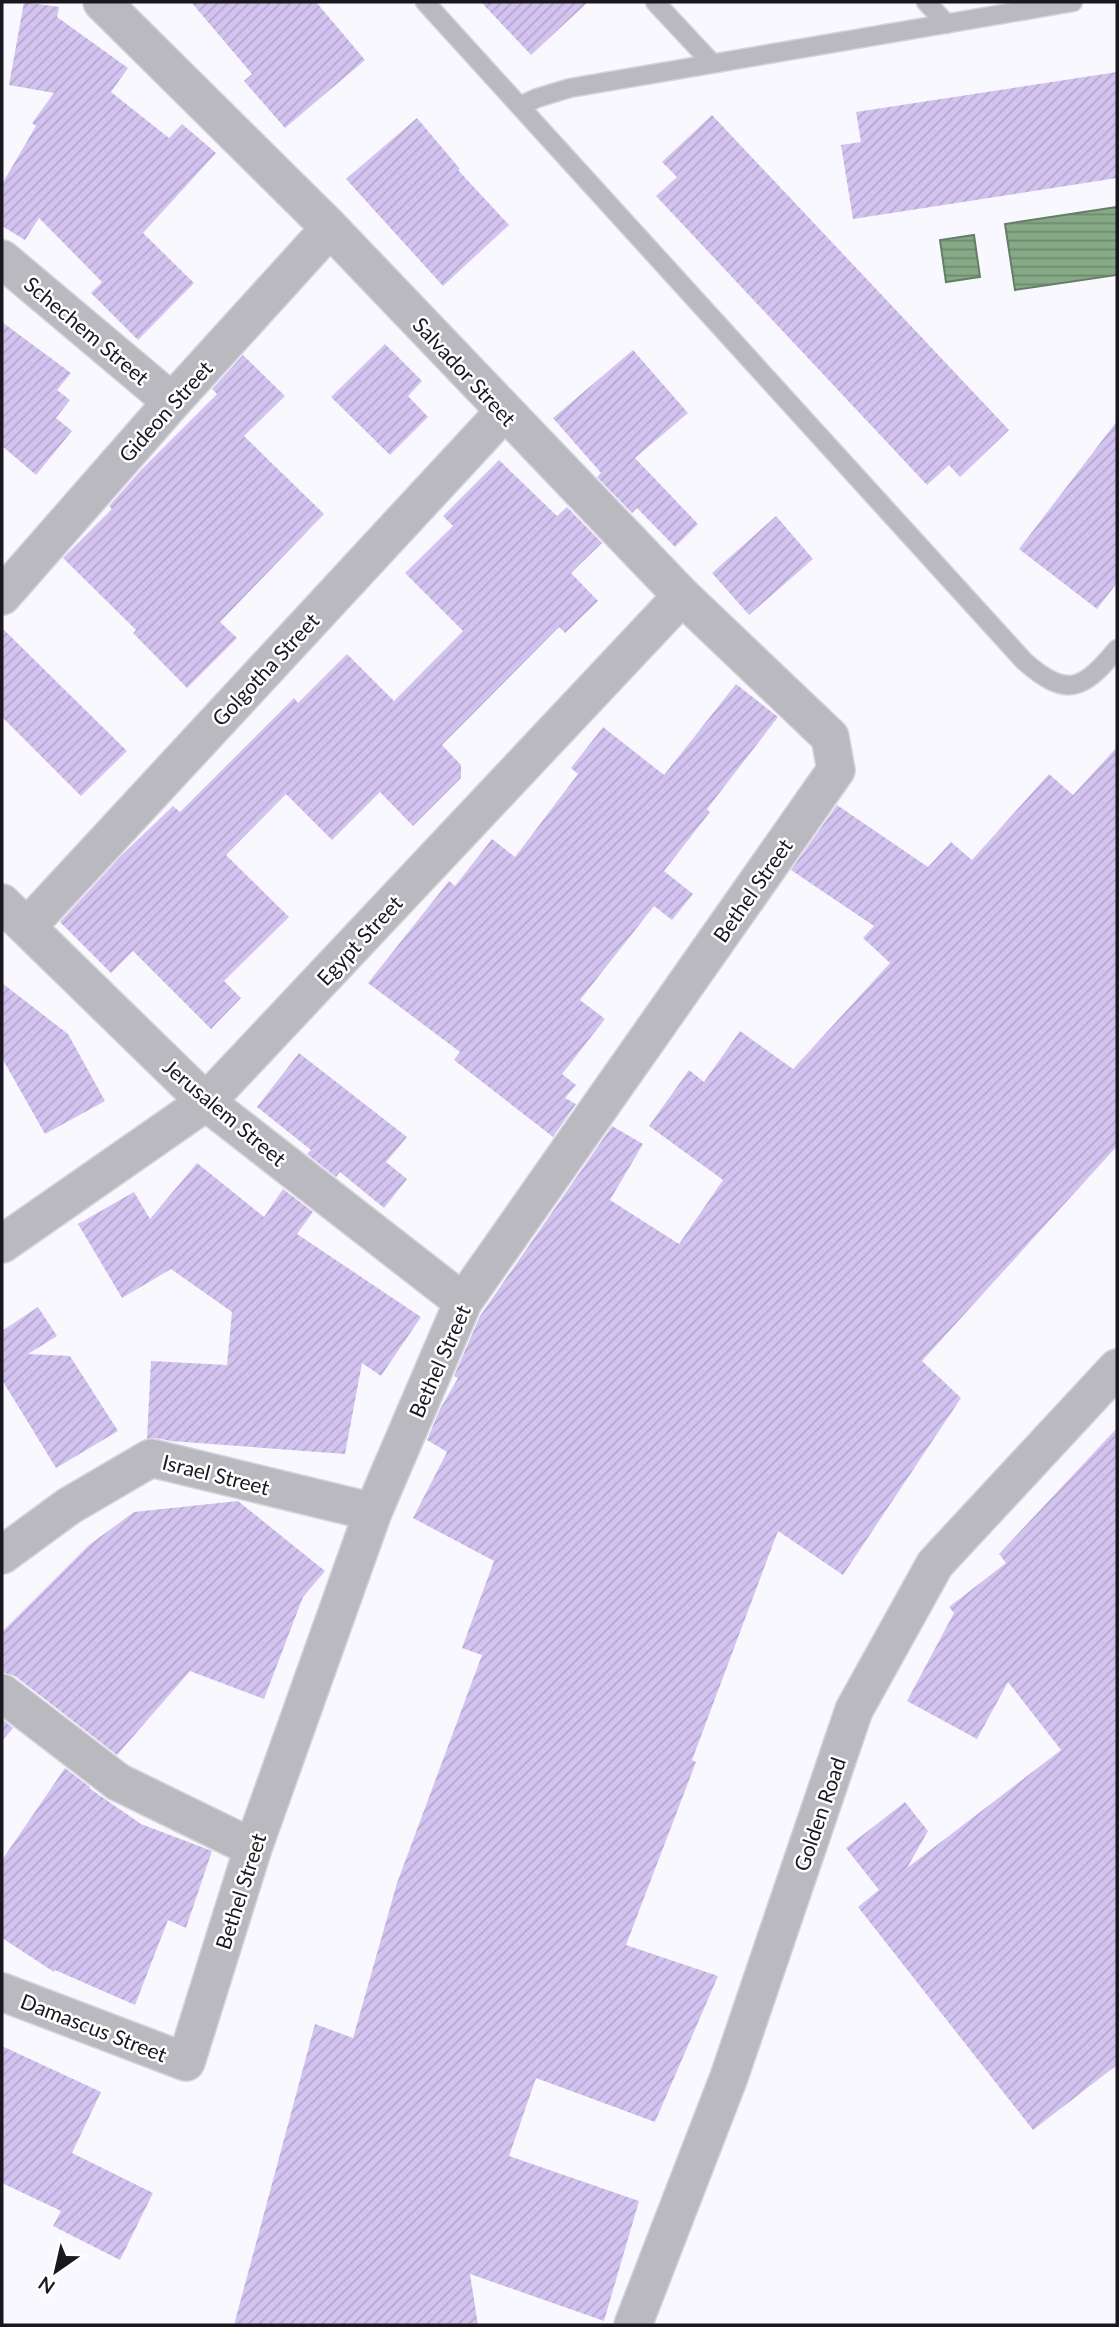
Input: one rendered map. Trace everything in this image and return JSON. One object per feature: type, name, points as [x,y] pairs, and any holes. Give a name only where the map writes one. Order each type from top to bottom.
[{"type":"street","name":"Salvador Street","points":[[102,2],[330,228],[503,412],[682,596],[830,737]]},
{"type":"street","name":"Gideon Street","points":[[2,596],[172,402],[330,228]]},
{"type":"street","name":"Schechem Street","points":[[2,259],[172,402]]},
{"type":"street","name":"Golgotha Street","points":[[14,915],[503,412]]},
{"type":"street","name":"Egypt Street","points":[[2,1244],[206,1102],[682,596]]},
{"type":"street","name":"Bethel Street","points":[[186,2062],[253,1849],[373,1512],[463,1303],[836,770],[830,737]]},
{"type":"street","name":"Jerusalem Street","points":[[14,915],[206,1102],[463,1303]]},
{"type":"street","name":"Golden Road","points":[[633,2325],[729,2077],[854,1710],[935,1564],[1117,1368]]},
{"type":"street","name":"Israel Street","points":[[2,1555],[69,1506],[151,1458],[373,1512]]},
{"type":"street","points":[[2,1693],[118,1782],[253,1849]]},
{"type":"street","name":"Damascus Street","points":[[2,1992],[186,2062]]},
{"type":"lane","points":[[425,2],[1024,662],[1040,676],[1064,687],[1085,682],[1099,671],[1117,649]]},
{"type":"lane","points":[[655,2],[712,64]]},
{"type":"lane","points":[[926,2],[947,23]]},
{"type":"lane","points":[[520,106],[570,88],[1073,2]]},
{"type":"shaded area","points":[[1117,207],[1117,275],[1015,290],[1005,224]]},
{"type":"shaded area","points":[[974,235],[980,277],[946,282],[940,240]]},
{"type":"building","points":[[24,2],[59,7],[57,17],[128,68],[111,92],[169,138],[182,124],[216,153],[143,233],[194,283],[138,340],[91,293],[102,282],[39,218],[25,240],[2,226],[2,184],[36,126],[32,123],[54,93],[9,85]]},
{"type":"building","points":[[191,2],[316,2],[365,60],[285,128],[244,81],[252,74]]},
{"type":"building","points":[[481,2],[588,2],[531,55]]},
{"type":"building","points":[[1117,72],[1117,178],[853,219],[841,145],[861,142],[856,112]]},
{"type":"building","points":[[712,115],[1009,430],[960,477],[949,465],[927,485],[656,196],[677,177],[662,162]]},
{"type":"building","points":[[417,118],[460,169],[458,170],[509,225],[443,286],[346,179]]},
{"type":"building","points":[[2,322],[71,373],[57,390],[70,400],[56,418],[72,431],[36,475],[2,446]]},
{"type":"building","points":[[385,344],[422,381],[408,396],[428,417],[390,455],[331,397]]},
{"type":"building","points":[[633,350],[688,413],[635,458],[698,524],[675,547],[637,508],[632,513],[597,477],[601,473],[553,418]]},
{"type":"building","points":[[243,355],[285,396],[244,436],[324,514],[220,622],[237,638],[187,688],[133,633],[136,630],[63,558],[112,509],[109,506],[141,470],[217,394],[212,389]]},
{"type":"building","points":[[1117,421],[1117,583],[1097,609],[1019,549]]},
{"type":"building","points":[[499,460],[557,516],[567,507],[602,543],[571,573],[598,601],[565,633],[559,627],[442,745],[461,765],[461,778],[413,826],[380,792],[332,840],[286,794],[226,855],[289,917],[224,981],[241,998],[211,1029],[133,951],[111,973],[60,922],[121,856],[173,806],[180,812],[294,698],[298,703],[347,654],[394,701],[463,631],[405,573],[453,526],[443,516]]},
{"type":"building","points":[[776,516],[813,559],[749,615],[712,573]]},
{"type":"building","points":[[2,628],[127,751],[81,796],[2,717]]},
{"type":"building","points":[[736,684],[778,717],[707,809],[710,812],[664,871],[693,894],[672,920],[654,906],[580,1000],[605,1019],[562,1074],[576,1085],[565,1098],[576,1104],[553,1137],[454,1060],[460,1052],[368,983],[449,881],[455,886],[492,839],[515,857],[578,774],[571,768],[603,727],[664,775]]},
{"type":"building","points":[[1117,747],[1117,1146],[922,1361],[961,1398],[843,1575],[778,1531],[692,1760],[696,1762],[626,1945],[718,1976],[655,2122],[536,2078],[509,2156],[639,2201],[604,2321],[470,2274],[478,2325],[234,2325],[315,2024],[353,2038],[397,1883],[482,1655],[462,1648],[494,1561],[413,1518],[447,1452],[427,1440],[440,1409],[458,1378],[454,1376],[480,1316],[612,1126],[643,1144],[610,1200],[679,1244],[723,1180],[649,1126],[689,1070],[704,1082],[740,1031],[793,1069],[890,963],[863,938],[874,926],[791,870],[837,805],[928,867],[951,842],[972,860],[1049,774],[1073,795]]},
{"type":"building","points":[[2,983],[68,1034],[105,1101],[45,1134],[2,1058]]},
{"type":"building","points":[[299,1053],[407,1137],[386,1162],[407,1179],[384,1208],[340,1172],[336,1177],[307,1154],[311,1150],[257,1107]]},
{"type":"building","points":[[197,1163],[264,1217],[283,1189],[313,1212],[297,1234],[421,1317],[381,1376],[362,1363],[345,1454],[147,1439],[151,1361],[227,1365],[232,1312],[171,1269],[122,1298],[78,1224],[134,1192],[150,1219]]},
{"type":"building","points":[[38,1307],[57,1336],[28,1354],[70,1356],[118,1431],[56,1468],[2,1380],[2,1331]]},
{"type":"building","points":[[1117,1428],[1117,2065],[1033,2130],[858,1907],[879,1890],[846,1848],[905,1802],[928,1831],[907,1868],[1061,1750],[1008,1682],[977,1739],[907,1701],[954,1613],[949,1607],[1006,1563],[999,1554]]},
{"type":"building","points":[[238,1501],[325,1571],[303,1597],[264,1699],[190,1671],[117,1755],[15,1676],[2,1672],[2,1632],[89,1545],[134,1512]]},
{"type":"building","points":[[2,1719],[13,1728],[2,1741]]},
{"type":"building","points":[[65,1768],[141,1824],[212,1851],[186,1928],[168,1920],[135,2005],[55,1970],[54,1972],[2,1938],[2,1860]]},
{"type":"building","points":[[2,2046],[101,2092],[72,2153],[153,2193],[120,2260],[53,2226],[61,2211],[2,2183]]}]
